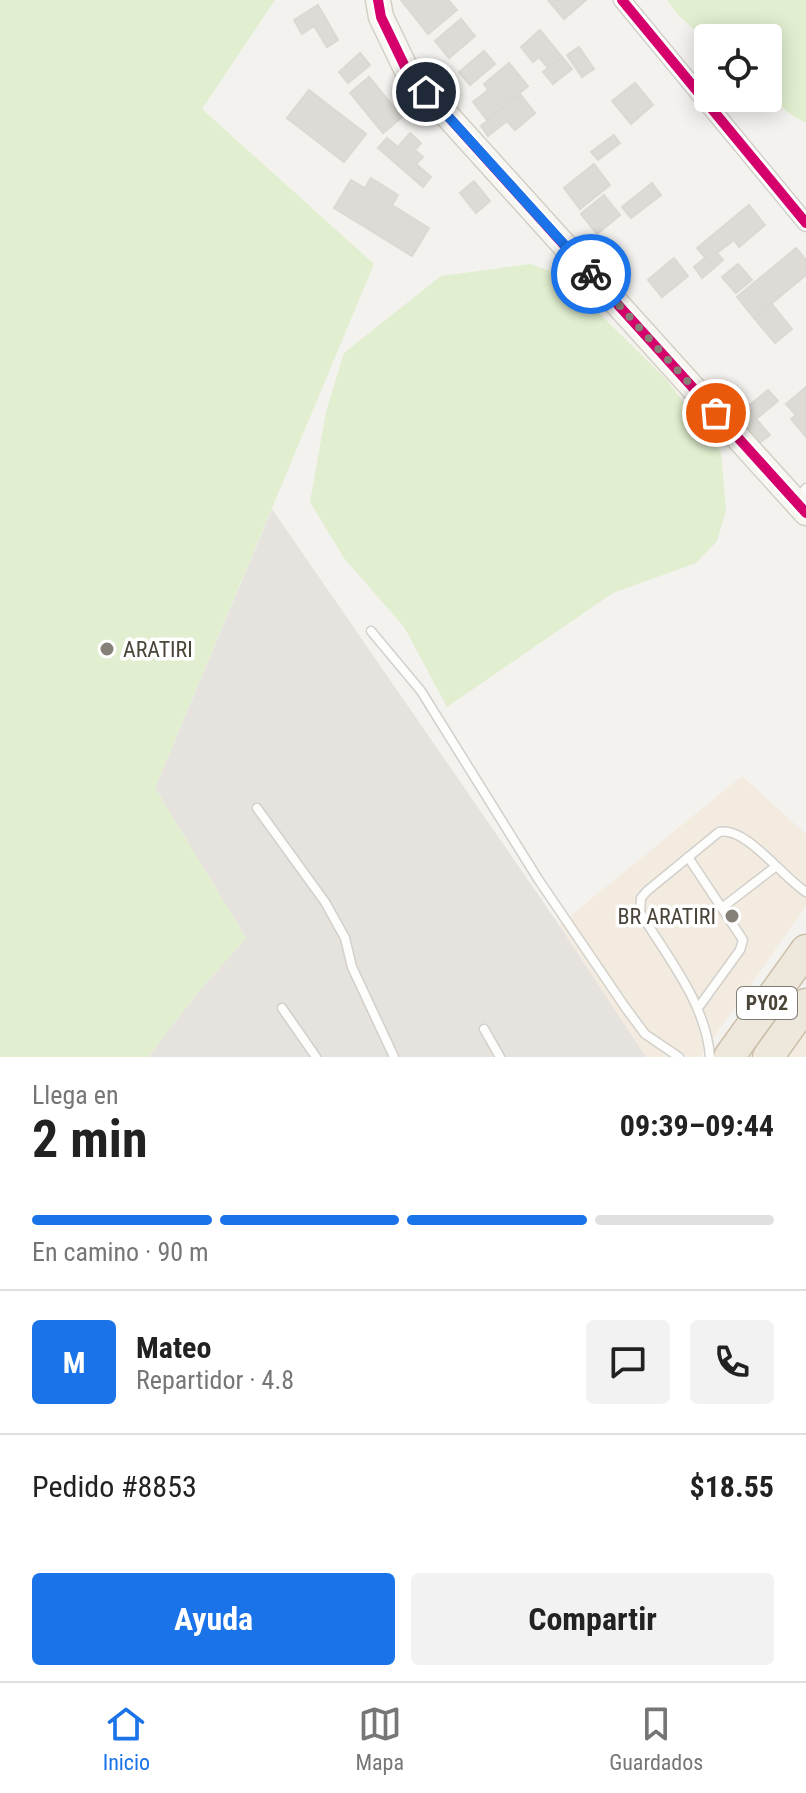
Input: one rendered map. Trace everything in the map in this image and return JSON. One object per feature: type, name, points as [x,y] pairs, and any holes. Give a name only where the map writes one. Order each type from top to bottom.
[{"type":"highway","name":"PY02","points":[[729,1057],[806,950]]},
{"type":"highway","name":"PY02","points":[[768,1057],[806,1004]]},
{"type":"street","points":[[378,0],[381,17],[407,71],[802,501]]},
{"type":"street","points":[[622,0],[806,223]]},
{"type":"lane","points":[[371,631],[421,691],[538,879],[625,1007],[645,1034],[679,1057]]},
{"type":"lane","points":[[257,808],[325,902],[345,938],[352,967],[394,1057]]},
{"type":"lane","points":[[710,1057],[698,1008],[640,912],[639,905],[647,891],[719,832],[734,831],[806,892]]},
{"type":"lane","points":[[688,857],[743,940],[740,950],[698,1008]]},
{"type":"lane","points":[[723,907],[775,867]]},
{"type":"lane","points":[[282,1008],[316,1057]]},
{"type":"lane","points":[[484,1029],[500,1057]]},
{"type":"shaded area","points":[[272,509],[559,925],[646,1057],[148,1057],[199,991],[246,938],[155,788]]},
{"type":"shaded area","points":[[742,776],[806,834],[806,906],[700,1057],[646,1057],[559,925]]},
{"type":"shaded area","points":[[806,1025],[806,1057],[783,1057]]},
{"type":"green space","name":"ARATIRI","points":[[0,0],[275,0],[202,109],[374,264],[155,788],[246,938],[199,991],[148,1057],[0,1057]]},
{"type":"green space","points":[[667,0],[806,0],[806,123],[782,107],[782,24],[694,24],[694,29]]},
{"type":"green space","points":[[530,264],[559,274],[666,379],[721,452],[726,511],[717,541],[696,563],[613,593],[447,707],[404,627],[344,558],[310,502],[326,412],[344,353],[441,276]]},
{"type":"building","points":[[401,0],[448,0],[457,10],[428,34]]},
{"type":"building","points":[[548,0],[586,0],[564,19]]},
{"type":"building","points":[[318,5],[338,40],[327,47],[314,26],[302,34],[294,20]]},
{"type":"building","points":[[461,19],[475,36],[449,58],[435,41]]},
{"type":"building","points":[[540,30],[562,57],[548,68],[539,57],[533,62],[521,47]]},
{"type":"building","points":[[579,47],[594,69],[582,77],[567,55]]},
{"type":"building","points":[[484,51],[495,64],[470,85],[459,72]]},
{"type":"building","points":[[360,53],[370,65],[348,83],[339,72]]},
{"type":"building","points":[[562,57],[572,69],[553,84],[543,72]]},
{"type":"building","points":[[509,63],[528,86],[487,120],[473,102],[488,90],[484,84]]},
{"type":"building","points":[[369,77],[402,117],[383,133],[350,93]]},
{"type":"building","points":[[635,83],[653,105],[631,124],[612,101]]},
{"type":"building","points":[[309,90],[366,134],[344,162],[287,118]]},
{"type":"building","points":[[520,94],[535,113],[515,130],[507,121],[488,136],[481,126]]},
{"type":"building","points":[[410,133],[421,143],[415,150],[423,157],[416,164],[431,177],[423,187],[378,148],[387,138],[398,147]]},
{"type":"building","points":[[614,135],[620,143],[598,160],[591,152]]},
{"type":"building","points":[[594,164],[610,185],[580,209],[564,188]]},
{"type":"building","points":[[371,178],[398,195],[392,205],[429,228],[412,256],[334,208],[351,180],[365,188]]},
{"type":"building","points":[[474,181],[490,201],[476,213],[460,193]]},
{"type":"building","points":[[652,183],[661,195],[631,218],[622,207]]},
{"type":"building","points":[[604,195],[620,215],[597,234],[581,214]]},
{"type":"building","points":[[749,205],[765,225],[739,247],[734,240],[717,253],[723,260],[714,268],[697,248]]},
{"type":"building","points":[[796,248],[806,260],[806,275],[754,318],[737,297]]},
{"type":"building","points":[[674,258],[688,276],[662,297],[648,280]]},
{"type":"building","points":[[705,258],[714,268],[702,278],[694,267]]},
{"type":"building","points":[[738,264],[752,280],[736,293],[722,277]]},
{"type":"building","points":[[772,304],[792,329],[775,343],[754,318]]},
{"type":"building","points":[[806,387],[806,437],[791,419],[796,415],[786,404]]},
{"type":"building","points":[[768,390],[778,401],[756,419],[770,435],[759,443],[737,416]]},
{"type":"cycle path","points":[[378,0],[381,17],[407,71],[806,513]]},
{"type":"cycle path","points":[[622,0],[806,223]]},
{"type":"way so far","points":[[591,274],[716,413]]},
{"type":"place","name":"ARATIRI","points":[[107,649]]},
{"type":"place","name":"BR ARATIRI","points":[[732,916]]},
{"type":"route","points":[[426,92],[591,274]]}]
